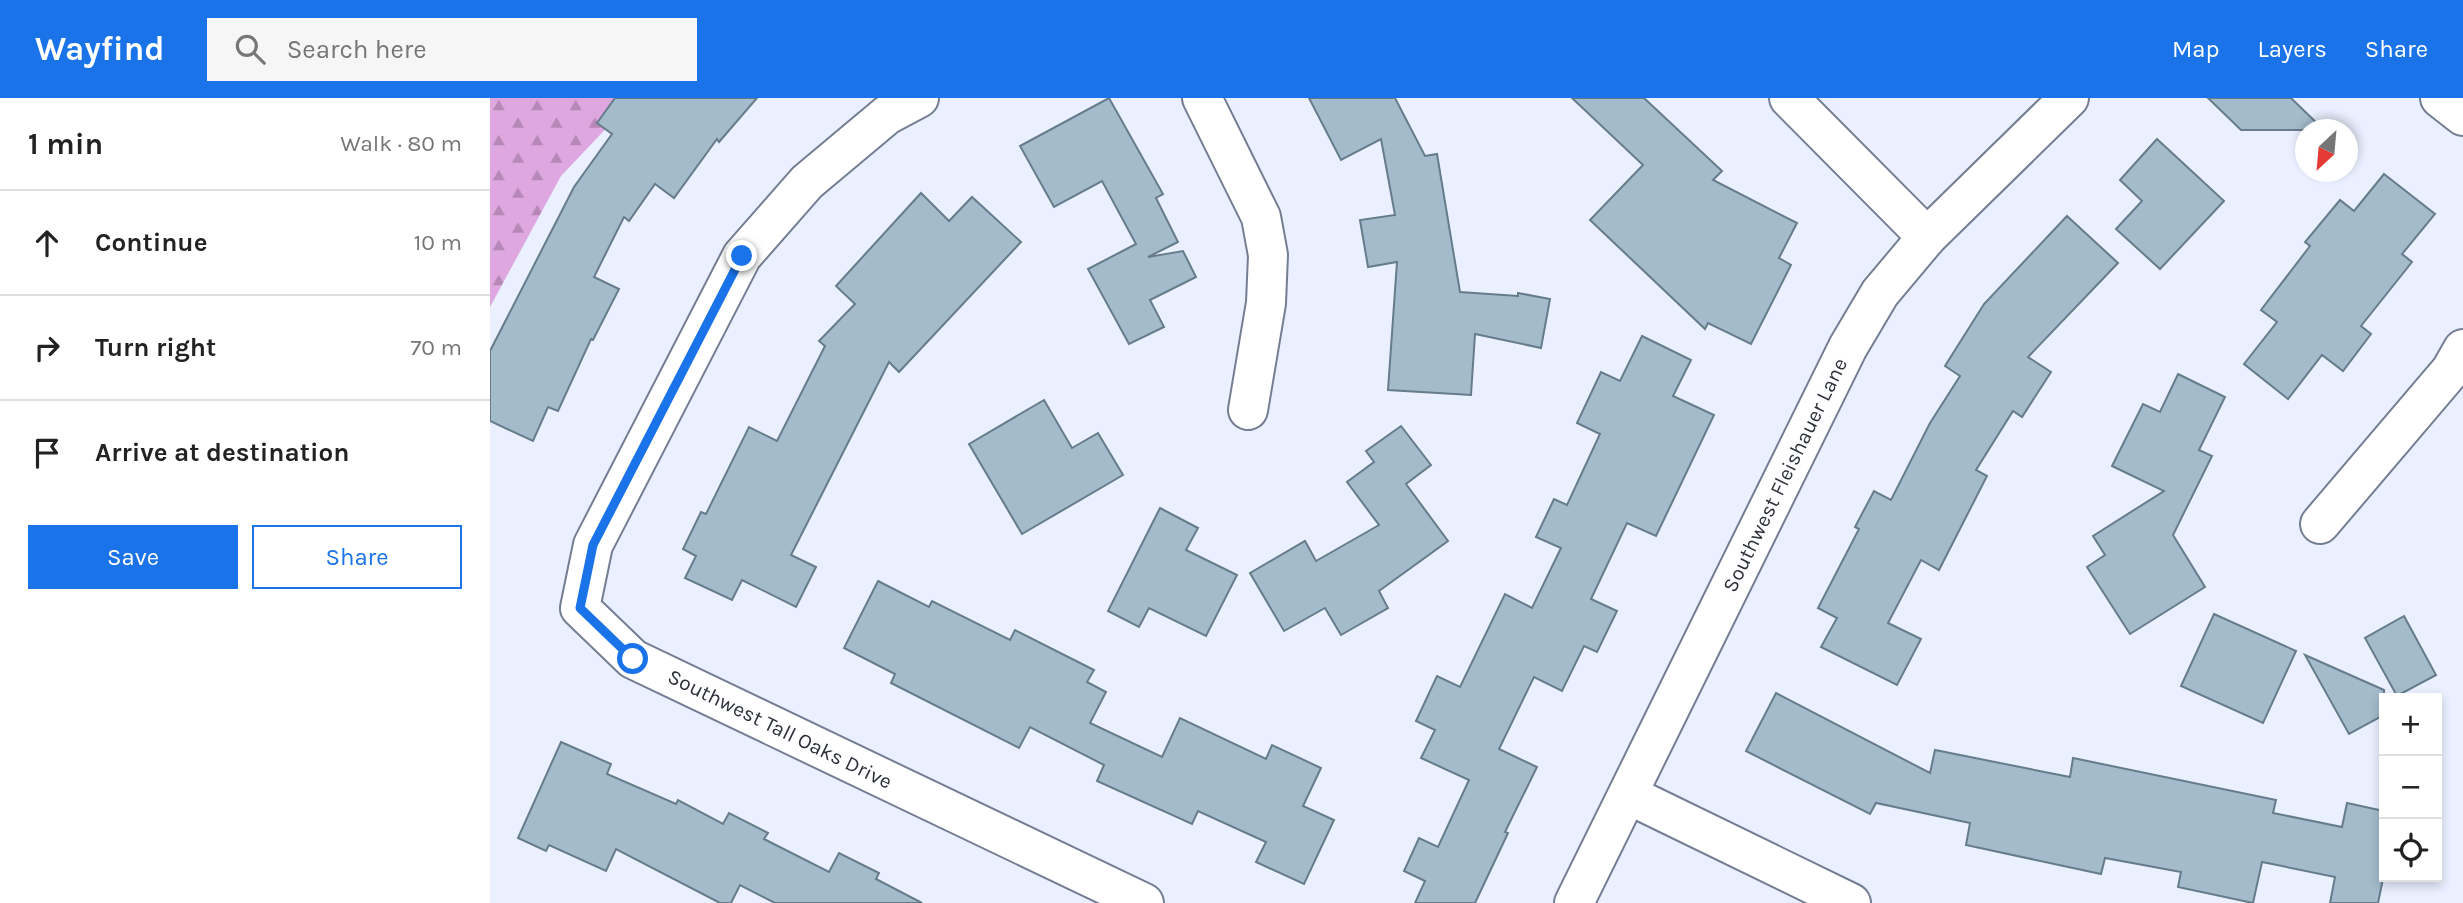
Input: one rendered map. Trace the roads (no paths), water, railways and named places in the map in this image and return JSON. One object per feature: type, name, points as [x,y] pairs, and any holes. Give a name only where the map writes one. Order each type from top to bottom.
[{"type":"street","name":"Southwest Tall Oaks Drive","points":[[919,98],[887,115],[807,181],[742,256],[593,545],[580,608],[633,659],[1144,903]]},
{"type":"street","points":[[1202,98],[1261,217],[1268,255],[1266,303],[1248,410]]},
{"type":"street","points":[[1789,98],[1927,237]]},
{"type":"street","name":"Southwest Fleishauer Lane","points":[[1574,903],[1848,347],[1880,293],[1927,237],[2068,98]]},
{"type":"street","points":[[2440,98],[2463,117]]},
{"type":"street","points":[[2320,524],[2451,370],[2463,349]]},
{"type":"street","points":[[1629,795],[1851,903]]}]
